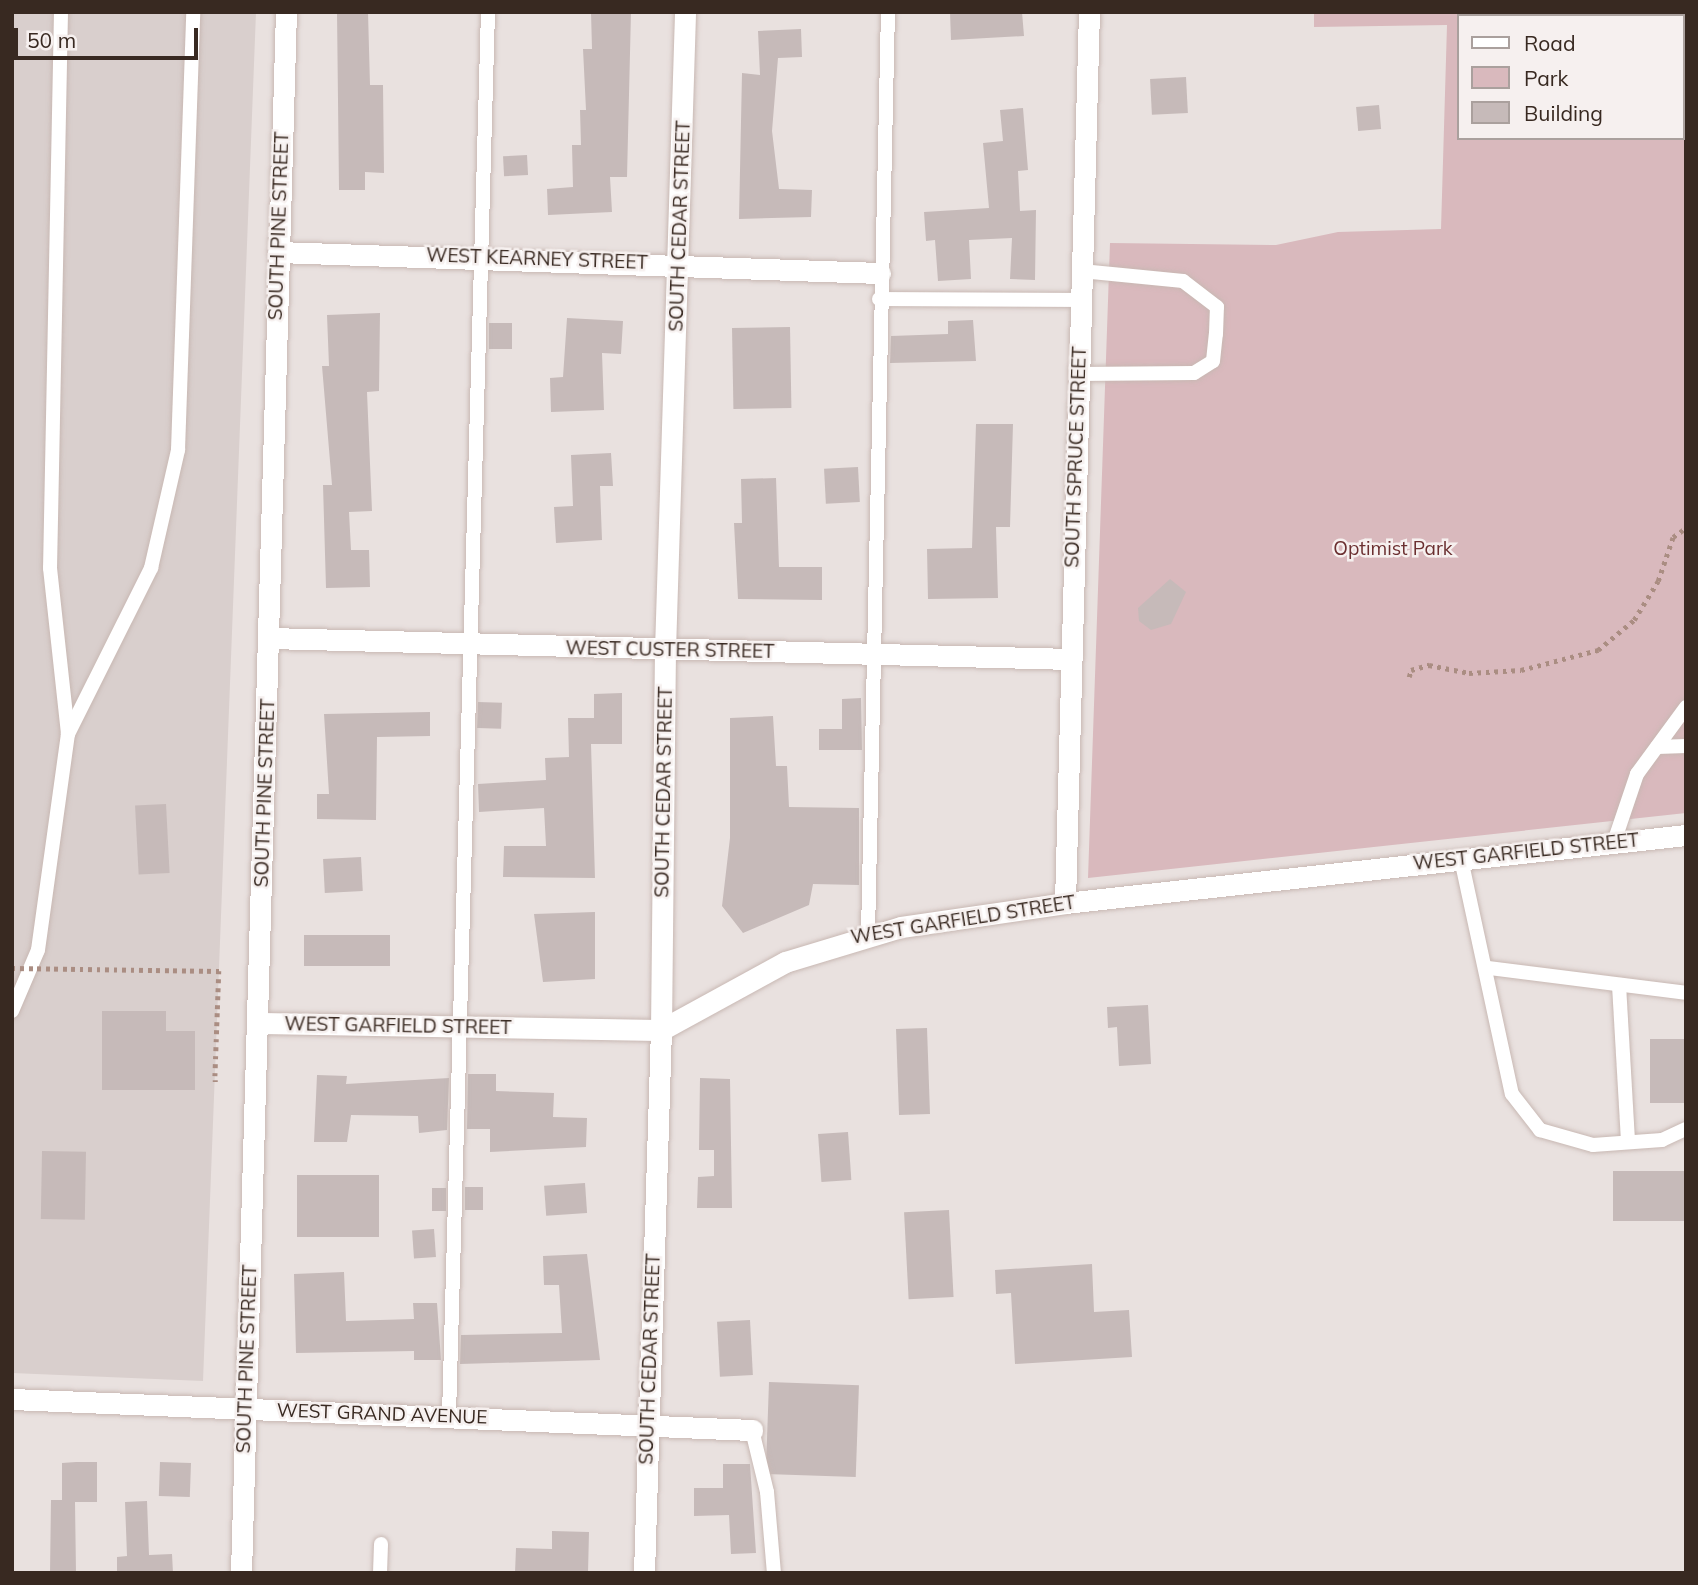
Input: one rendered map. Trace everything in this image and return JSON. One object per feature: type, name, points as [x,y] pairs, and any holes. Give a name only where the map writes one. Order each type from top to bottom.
[{"type":"street","name":"SOUTH PINE STREET","points":[[242,1573],[244,1409],[258,1023],[286,12]]},
{"type":"street","name":"SOUTH CEDAR STREET","points":[[645,1573],[662,1030],[666,650],[680,264],[685,12]]},
{"type":"street","name":"SOUTH SPRUCE STREET","points":[[1065,903],[1089,12]]},
{"type":"street","name":"WEST KEARNEY STREET","points":[[278,252],[880,273]]},
{"type":"street","name":"WEST CUSTER STREET","points":[[269,638],[1071,659]]},
{"type":"street","name":"WEST GARFIELD STREET","points":[[258,1023],[662,1030],[785,962],[868,934],[1065,903],[1686,835]]},
{"type":"street","name":"WEST GRAND AVENUE","points":[[12,1399],[648,1422],[752,1430]]},
{"type":"lane","points":[[12,1011],[38,950],[68,734],[50,568],[61,12]]},
{"type":"lane","points":[[68,734],[151,568],[178,450],[193,12]]},
{"type":"lane","points":[[449,1416],[456,1026],[473,644],[479,257],[488,12]]},
{"type":"lane","points":[[868,934],[879,299],[888,12]]},
{"type":"lane","points":[[1079,374],[1194,373],[1213,361],[1217,307],[1183,281],[1081,271]]},
{"type":"lane","points":[[879,299],[1081,300]]},
{"type":"lane","points":[[1614,842],[1623,804],[1657,747],[1686,707]]},
{"type":"lane","points":[[1657,747],[1686,746]]},
{"type":"lane","points":[[1461,859],[1489,968],[1512,1094],[1540,1130],[1593,1145],[1662,1140],[1686,1129]]},
{"type":"lane","points":[[1489,968],[1686,993]]},
{"type":"lane","points":[[1619,985],[1628,1142]]},
{"type":"lane","points":[[752,1430],[767,1492],[774,1573]]},
{"type":"lane","points":[[380,1573],[381,1544]]},
{"type":"path","points":[[1409,677],[1411,670],[1429,665],[1469,673],[1521,670],[1598,650],[1634,620],[1658,581],[1673,537],[1686,528]]},
{"type":"path","points":[[12,968],[219,971],[215,1081]]},
{"type":"shaded area","points":[[12,12],[256,12],[203,1381],[12,1373]]},
{"type":"green space","name":"Optimist Park","points":[[1314,12],[1686,12],[1686,813],[1088,878],[1110,243],[1276,245],[1338,232],[1441,229],[1447,25],[1314,27]]},
{"type":"building","points":[[337,12],[368,12],[370,85],[383,85],[384,173],[365,172],[365,190],[339,190]]},
{"type":"building","points":[[591,12],[631,12],[627,177],[610,177],[612,212],[548,215],[547,189],[573,187],[572,145],[581,145],[580,110],[586,110],[583,49],[592,49]]},
{"type":"building","points":[[950,12],[1022,12],[1024,36],[951,40]]},
{"type":"building","points":[[801,29],[802,57],[778,58],[772,131],[779,189],[812,190],[811,217],[739,219],[742,73],[760,75],[758,31]]},
{"type":"building","points":[[1186,77],[1188,113],[1152,115],[1150,79]]},
{"type":"building","points":[[1379,105],[1381,129],[1358,131],[1356,107]]},
{"type":"building","points":[[1023,108],[1028,170],[1018,171],[1020,211],[1036,210],[1035,280],[1010,279],[1012,238],[969,240],[971,279],[938,281],[935,240],[926,241],[924,212],[989,208],[983,143],[1003,141],[1000,110]]},
{"type":"building","points":[[527,155],[528,175],[504,176],[503,156]]},
{"type":"building","points":[[380,313],[379,391],[367,392],[372,511],[349,512],[351,550],[369,550],[370,587],[326,588],[323,485],[332,485],[322,366],[329,366],[327,315]]},
{"type":"building","points":[[567,318],[623,321],[621,354],[602,353],[604,410],[551,412],[550,378],[563,377]]},
{"type":"building","points":[[973,320],[976,361],[890,363],[891,336],[948,334],[948,321]]},
{"type":"building","points":[[489,323],[512,323],[512,349],[489,349]]},
{"type":"building","points":[[790,327],[791,408],[733,409],[732,328]]},
{"type":"building","points":[[976,424],[1013,424],[1010,527],[996,527],[998,598],[928,599],[927,549],[972,548]]},
{"type":"building","points":[[611,453],[613,486],[600,486],[602,540],[556,543],[554,507],[573,506],[571,455]]},
{"type":"building","points":[[858,467],[860,502],[826,504],[824,469]]},
{"type":"building","points":[[776,478],[779,567],[822,567],[822,600],[738,599],[734,523],[742,523],[741,479]]},
{"type":"building","points":[[1170,579],[1186,592],[1171,624],[1151,630],[1139,621],[1138,608]]},
{"type":"building","points":[[622,693],[622,744],[591,744],[595,878],[503,877],[504,846],[546,846],[544,808],[479,812],[478,784],[546,780],[545,758],[569,757],[568,718],[594,718],[594,694]]},
{"type":"building","points":[[861,698],[862,750],[819,750],[819,729],[842,729],[842,699]]},
{"type":"building","points":[[478,702],[502,703],[501,729],[477,728]]},
{"type":"building","points":[[430,712],[430,736],[377,737],[376,820],[317,819],[317,794],[329,794],[324,714]]},
{"type":"building","points":[[773,716],[776,766],[787,766],[789,807],[859,808],[859,885],[813,884],[809,905],[743,933],[722,906],[730,838],[730,718]]},
{"type":"building","points":[[166,804],[170,873],[139,875],[135,806]]},
{"type":"building","points":[[361,857],[363,891],[325,893],[323,859]]},
{"type":"building","points":[[595,912],[595,979],[543,982],[534,914]]},
{"type":"building","points":[[304,935],[390,935],[390,966],[304,966]]},
{"type":"building","points":[[1148,1005],[1151,1064],[1119,1066],[1117,1027],[1108,1028],[1107,1007]]},
{"type":"building","points":[[102,1011],[166,1011],[166,1031],[195,1031],[195,1090],[102,1090]]},
{"type":"building","points":[[927,1028],[930,1114],[899,1115],[896,1029]]},
{"type":"building","points":[[1650,1039],[1686,1039],[1686,1103],[1650,1103]]},
{"type":"building","points":[[468,1074],[496,1074],[496,1091],[554,1093],[553,1117],[587,1118],[586,1147],[490,1152],[490,1129],[467,1129]]},
{"type":"building","points":[[317,1075],[347,1076],[346,1084],[449,1078],[447,1130],[419,1133],[418,1116],[351,1115],[347,1142],[314,1142]]},
{"type":"building","points":[[700,1078],[730,1079],[732,1208],[697,1208],[698,1177],[714,1176],[714,1150],[699,1150]]},
{"type":"building","points":[[848,1132],[851,1180],[821,1182],[818,1134]]},
{"type":"building","points":[[42,1151],[86,1152],[85,1220],[41,1219]]},
{"type":"building","points":[[1613,1171],[1686,1171],[1686,1221],[1613,1221]]},
{"type":"building","points":[[297,1175],[379,1175],[379,1237],[297,1237]]},
{"type":"building","points":[[585,1183],[587,1213],[546,1216],[544,1186]]},
{"type":"building","points":[[465,1187],[483,1187],[483,1210],[465,1210]]},
{"type":"building","points":[[432,1188],[446,1188],[446,1211],[432,1211]]},
{"type":"building","points":[[949,1210],[954,1297],[909,1299],[904,1212]]},
{"type":"building","points":[[434,1229],[436,1257],[414,1258],[412,1231]]},
{"type":"building","points":[[587,1254],[600,1360],[460,1364],[461,1335],[562,1333],[559,1285],[544,1285],[543,1256]]},
{"type":"building","points":[[1092,1264],[1094,1312],[1129,1310],[1132,1357],[1015,1364],[1011,1293],[996,1294],[995,1270]]},
{"type":"building","points":[[344,1272],[346,1321],[414,1319],[413,1303],[437,1303],[441,1360],[414,1360],[414,1351],[296,1353],[294,1274]]},
{"type":"building","points":[[750,1320],[753,1375],[720,1377],[717,1322]]},
{"type":"building","points":[[769,1382],[859,1385],[856,1477],[766,1474]]},
{"type":"building","points":[[97,1462],[97,1502],[75,1502],[76,1573],[50,1573],[51,1500],[62,1500],[62,1463]]},
{"type":"building","points":[[160,1462],[191,1463],[190,1497],[159,1496]]},
{"type":"building","points":[[723,1464],[750,1464],[756,1553],[731,1554],[729,1515],[694,1516],[694,1488],[723,1488]]},
{"type":"building","points":[[147,1501],[149,1555],[172,1554],[173,1573],[117,1573],[117,1557],[127,1556],[125,1502]]},
{"type":"building","points":[[552,1531],[589,1532],[588,1573],[515,1573],[516,1548],[552,1549]]}]
